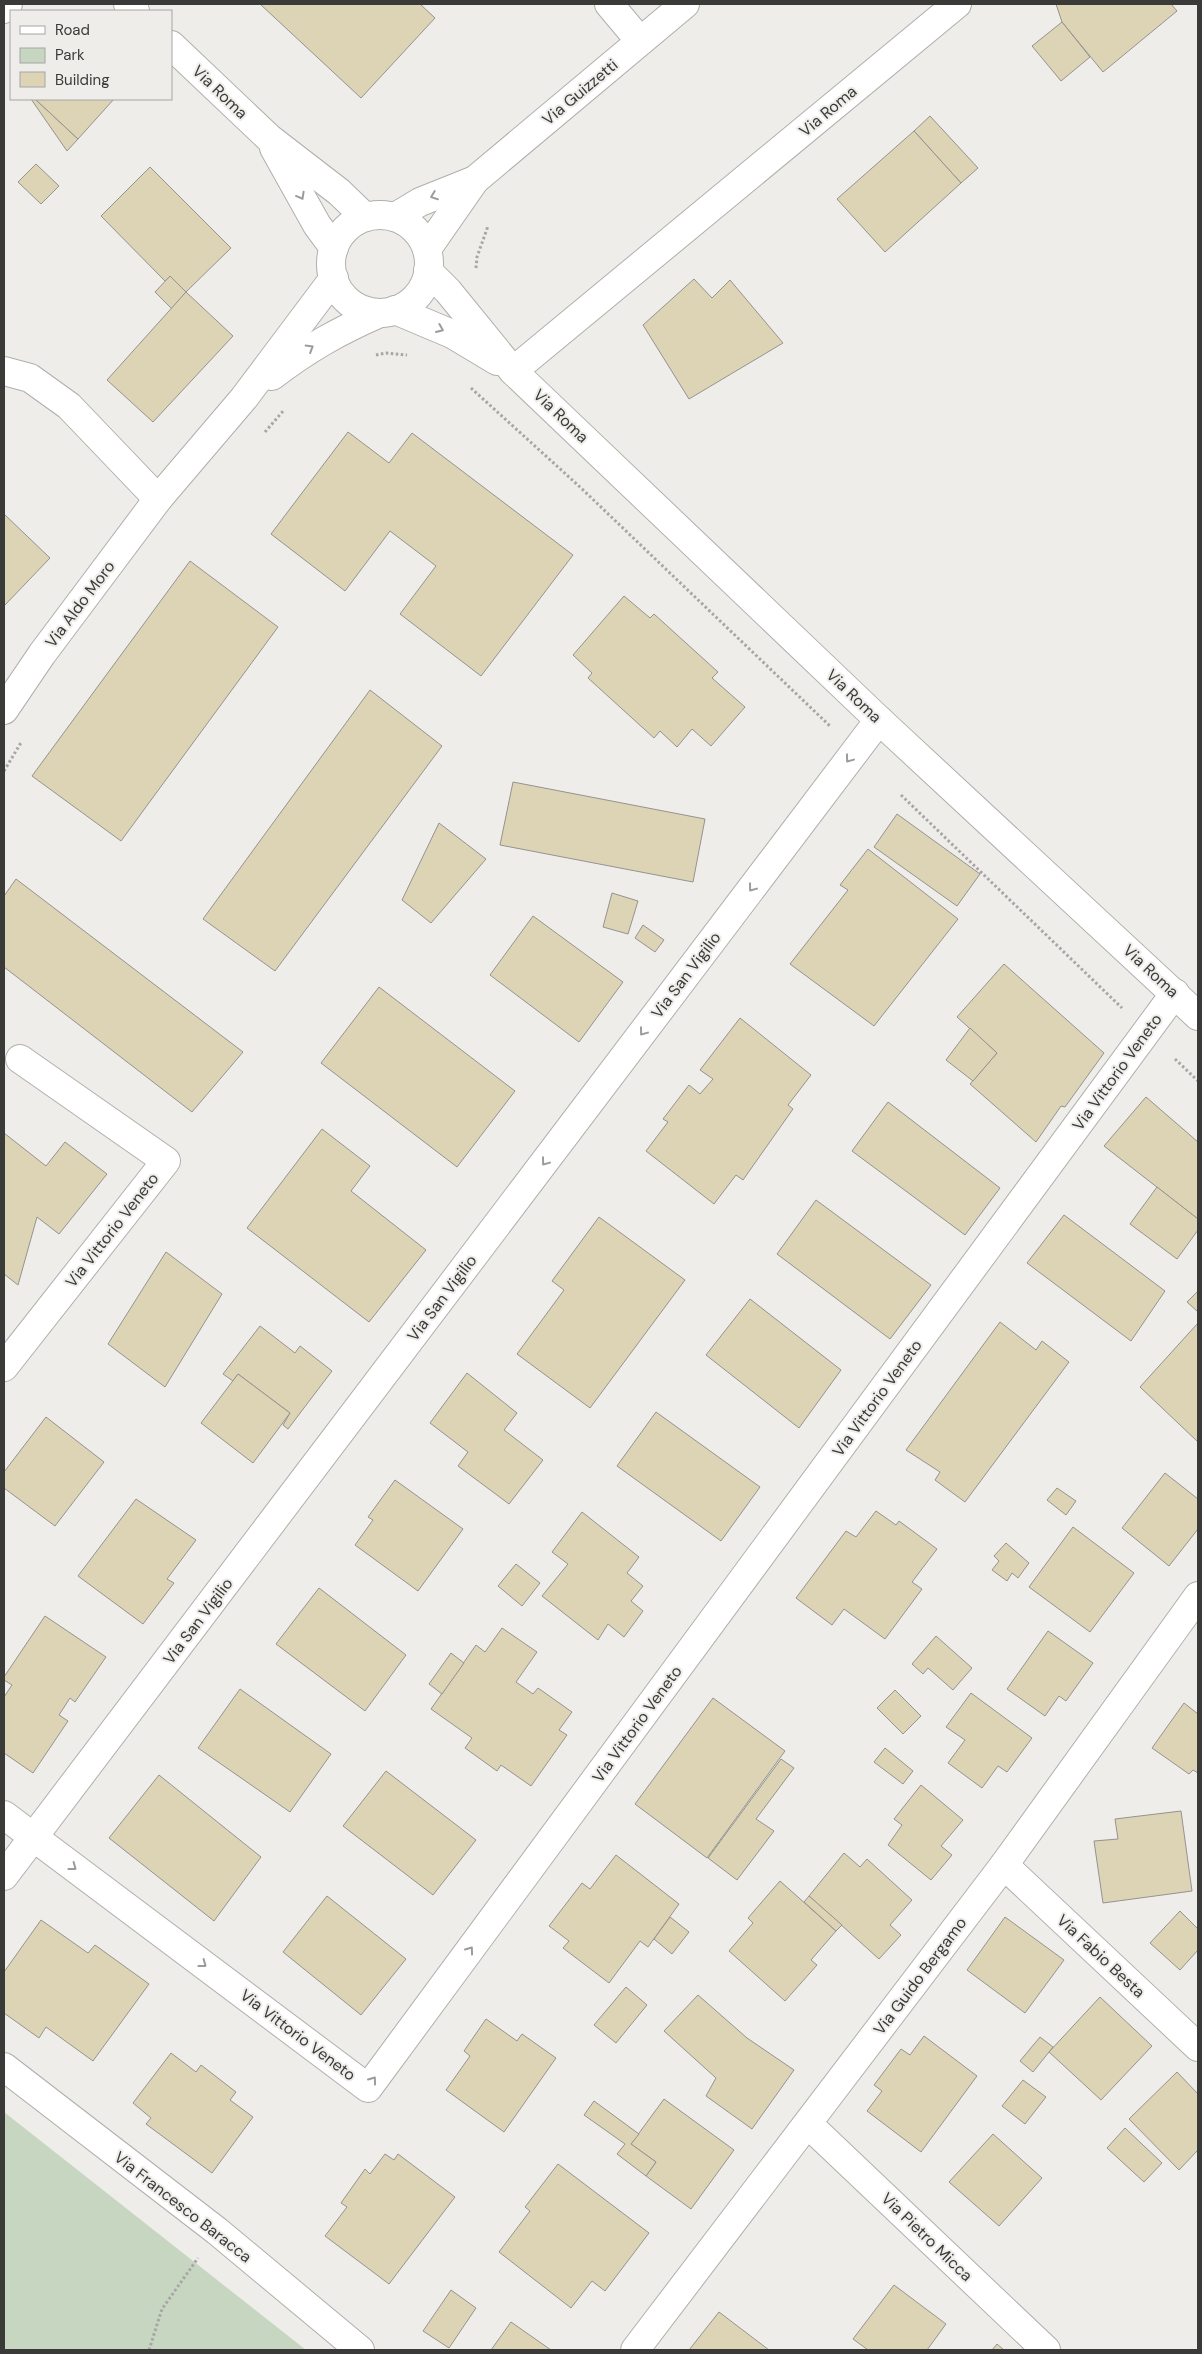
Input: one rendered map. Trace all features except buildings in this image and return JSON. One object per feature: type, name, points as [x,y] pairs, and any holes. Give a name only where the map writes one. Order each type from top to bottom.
[{"type":"street","points":[[4,8],[8,4]]},
{"type":"street","points":[[609,4],[640,41]]},
{"type":"street","name":"Via Guizzetti","points":[[395,217],[420,202],[475,180],[685,4]]},
{"type":"street","name":"Via Roma","points":[[513,371],[957,4]]},
{"type":"street","name":"Via Roma","points":[[172,46],[269,138],[339,192],[365,217]]},
{"type":"street","name":"Via Roma","points":[[269,138],[317,224],[334,248]]},
{"type":"street","name":"Via Guizzetti","points":[[427,260],[475,180]]},
{"type":"street","points":[[380,215],[395,217],[409,224],[420,235],[427,260],[427,279],[420,292],[409,303],[388,311],[365,310],[351,303],[340,292],[334,278],[331,263],[334,248],[341,234],[351,224],[365,217],[380,215]]},
{"type":"street","name":"Via Roma","points":[[427,260],[448,291],[513,371],[879,720],[1198,1016]]},
{"type":"street","name":"Via Aldo Moro","points":[[4,710],[42,654],[158,499],[244,398],[334,278]]},
{"type":"street","name":"Via Roma","points":[[388,311],[452,334],[513,371]]},
{"type":"street","name":"Via Aldo Moro","points":[[244,398],[306,350],[344,329],[388,311]]},
{"type":"street","points":[[4,371],[30,378],[69,406],[158,499]]},
{"type":"street","name":"Via San Vigilio","points":[[4,1876],[879,720]]},
{"type":"street","name":"Via Vittorio Veneto","points":[[4,1815],[368,2088],[1175,993]]},
{"type":"street","name":"Via Vittorio Veneto","points":[[4,1368],[166,1161],[20,1059]]},
{"type":"street","name":"Via Guido Bergamo","points":[[634,2350],[808,2124],[1194,1612]]},
{"type":"street","name":"Via Fabio Besta","points":[[1004,1865],[1198,2047]]},
{"type":"street","name":"Via Francesco Baracca","points":[[4,2067],[217,2231],[360,2350]]},
{"type":"street","name":"Via Pietro Micca","points":[[808,2124],[1046,2350]]},
{"type":"path","points":[[476,270],[477,257],[492,218]]},
{"type":"path","points":[[370,357],[386,353],[415,356]]},
{"type":"path","points":[[467,384],[580,487],[835,731]]},
{"type":"path","points":[[263,434],[289,404]]},
{"type":"path","points":[[901,795],[1128,1014]]},
{"type":"path","points":[[1175,1059],[1198,1081]]},
{"type":"path","points":[[149,2350],[162,2309],[217,2231]]},
{"type":"green space","points":[[4,2112],[306,2350],[4,2350]]}]
